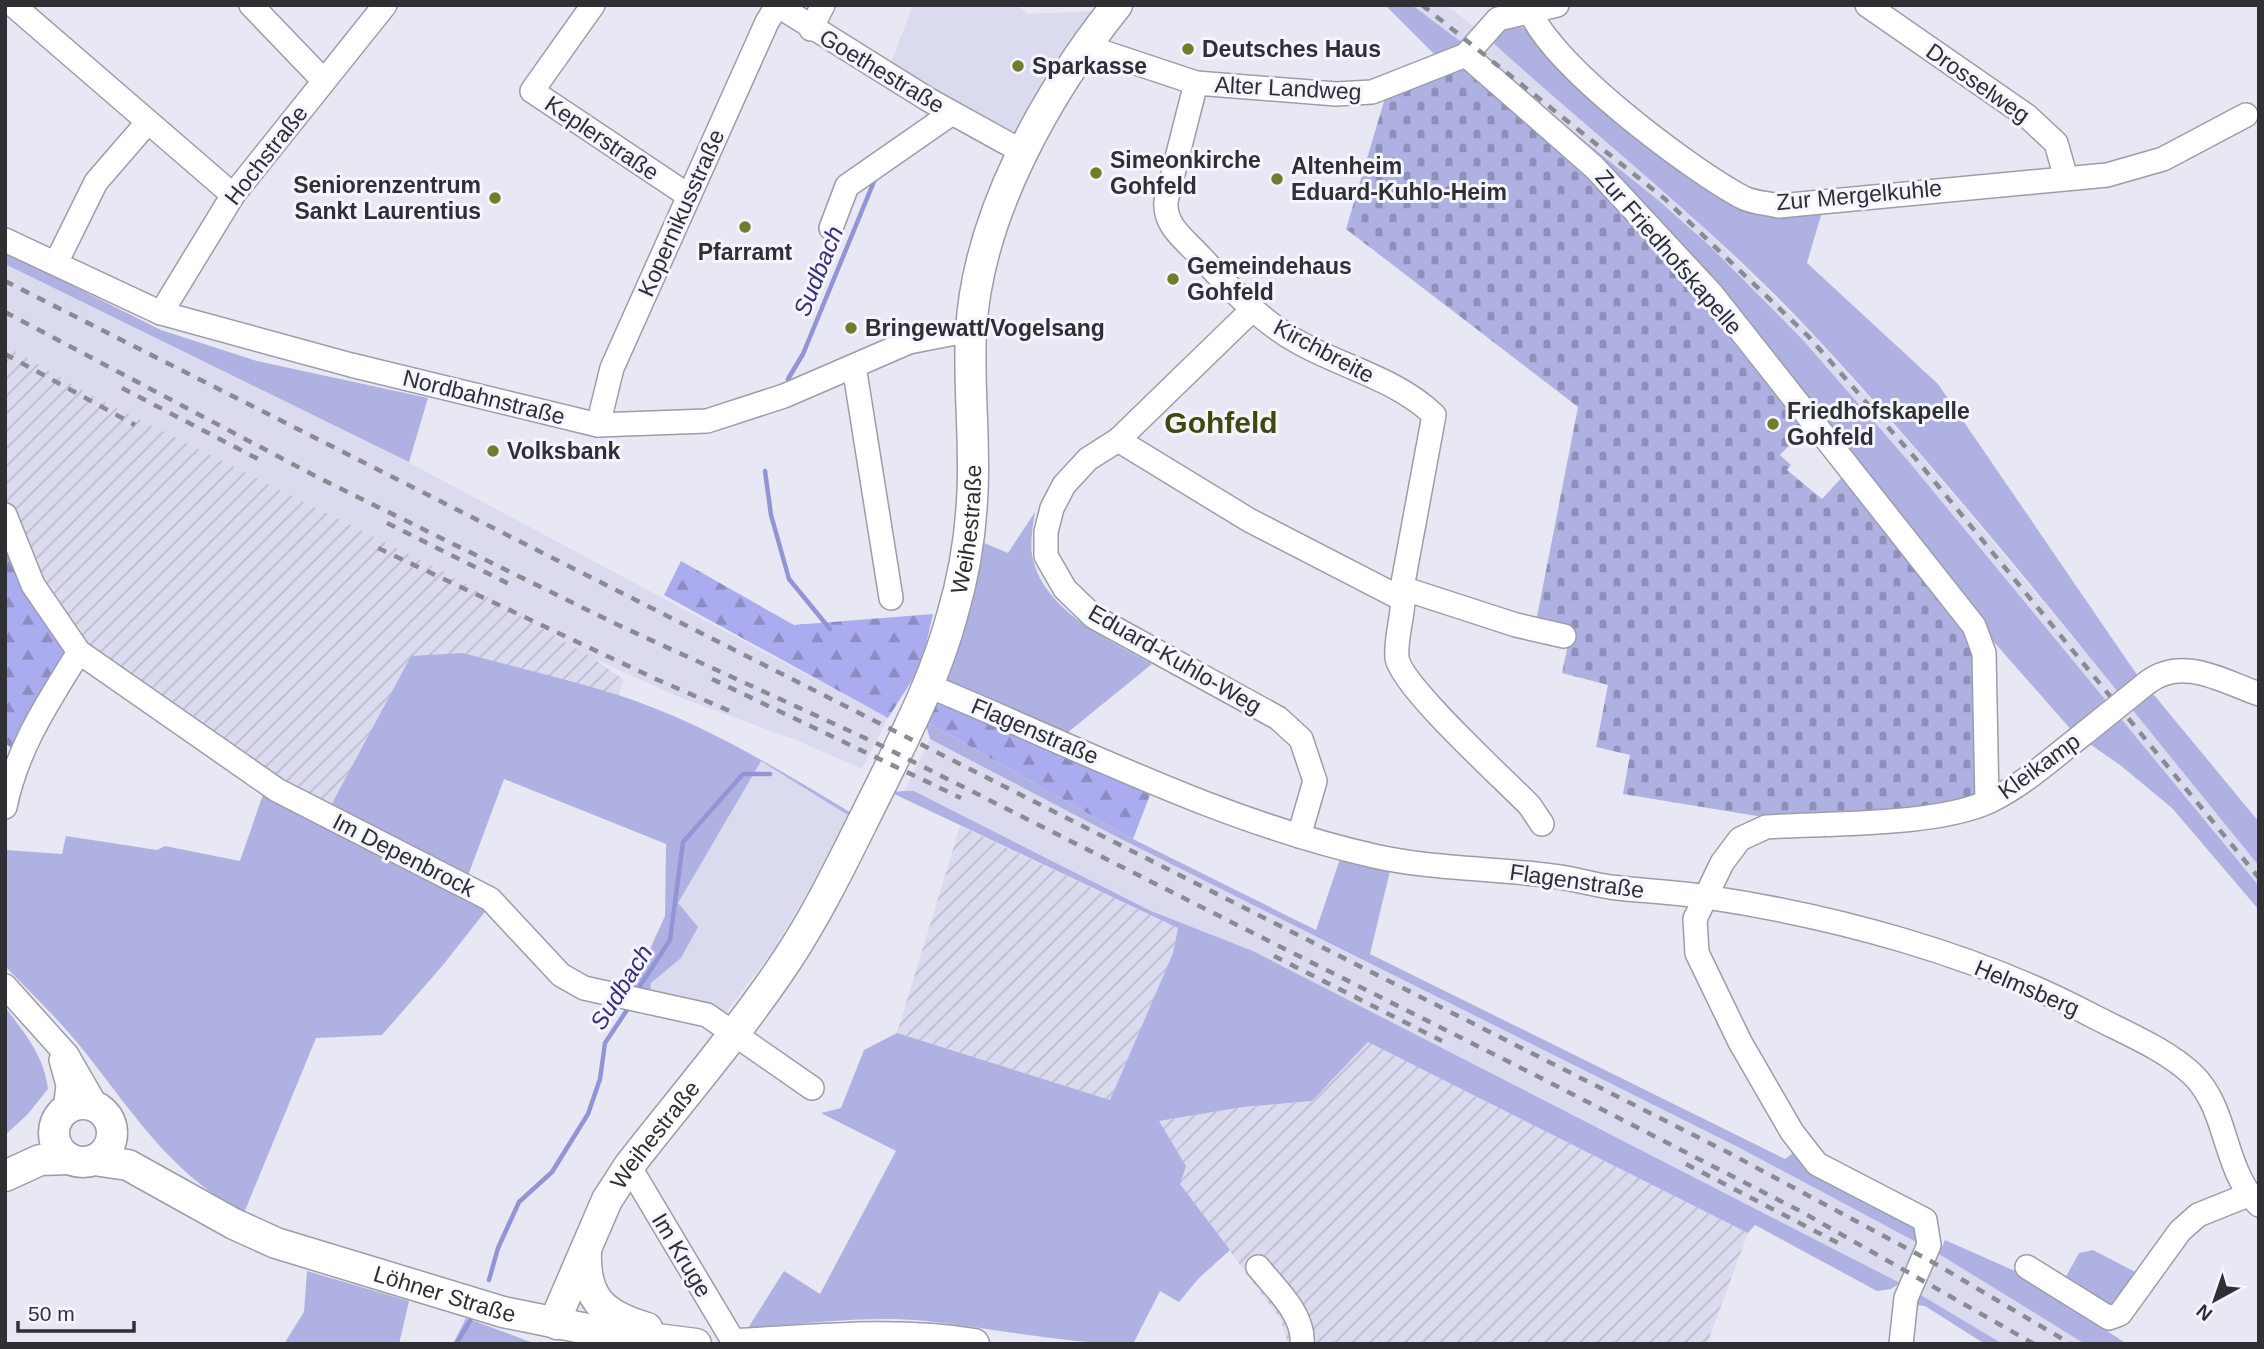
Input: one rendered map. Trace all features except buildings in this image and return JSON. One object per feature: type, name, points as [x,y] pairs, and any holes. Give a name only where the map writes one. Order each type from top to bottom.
[{"type":"main road","name":"Weihestraße","points":[[560,1334],[586,1244],[607,1200],[629,1166],[784,964],[810,922],[929,686],[952,616],[965,561],[972,501],[971,330],[995,221],[1023,152],[1085,46],[1117,5]]},
{"type":"main road","points":[[5,1163],[42,1138],[60,1116],[80,1104],[104,1117],[107,1150],[82,1159],[54,1140],[60,1116]]},
{"type":"main road","name":"Löhner Straße","points":[[104,1117],[133,1155],[204,1206]]},
{"type":"main road","name":"Löhner Straße","points":[[5,1176],[40,1160],[82,1159],[128,1165],[275,1243],[503,1312],[560,1334],[698,1344]]},
{"type":"main road","name":"Weihestraße","points":[[586,1244],[588,1286],[605,1310],[623,1321],[698,1344]]},
{"type":"main road","points":[[736,1344],[875,1337],[938,1338],[974,1344]]},
{"type":"street","points":[[13,5],[233,195]]},
{"type":"street","points":[[251,5],[324,81]]},
{"type":"street","name":"Hochstraße","points":[[161,313],[233,195],[385,5]]},
{"type":"street","name":"Keplerstraße","points":[[593,5],[532,91],[689,196]]},
{"type":"street","name":"Kopernikusstraße","points":[[598,425],[612,368],[777,5]]},
{"type":"street","name":"Goethestraße","points":[[777,5],[811,29],[1023,152]]},
{"type":"street","points":[[811,29],[823,5]]},
{"type":"street","name":"Alter Landweg","points":[[1085,46],[1196,83],[1336,94],[1373,92],[1466,55],[1498,19],[1529,9],[1557,5]]},
{"type":"street","name":"Drosselweg","points":[[1867,5],[2027,116],[2056,143],[2066,178]]},
{"type":"street","name":"Zur Mergelkuhle","points":[[1529,9],[1552,46],[1596,89],[1680,155],[1744,199],[1779,206],[2107,175],[2163,159],[2246,115]]},
{"type":"street","name":"Zur Friedhofskapelle","points":[[1466,55],[1594,167],[1711,293],[1974,626],[1984,653],[1987,802]]},
{"type":"street","name":"Kirchbreite","points":[[1196,83],[1166,201],[1168,220],[1273,327],[1300,343],[1417,398],[1434,415],[1403,594],[1397,660],[1411,685],[1530,806],[1542,824]]},
{"type":"street","name":"Goethestraße","points":[[831,228],[847,186],[952,113]]},
{"type":"street","points":[[56,263],[96,182],[148,123]]},
{"type":"street","name":"Nordbahnstraße","points":[[5,240],[161,313],[351,365],[598,425],[707,421],[784,396],[909,342],[971,330]]},
{"type":"street","name":"Eduard-Kuhlo-Weg","points":[[1253,309],[1118,440],[1088,458],[1064,485],[1052,508],[1046,532],[1046,556],[1065,589],[1094,617],[1278,718],[1301,739],[1315,781],[1299,836]]},
{"type":"street","points":[[854,366],[891,598]]},
{"type":"street","points":[[1118,440],[1249,520],[1403,594],[1564,636]]},
{"type":"street","name":"Im Depenbrock","points":[[5,515],[33,585],[79,652],[277,790],[490,899],[561,975],[584,988],[707,1015],[734,1032]]},
{"type":"street","points":[[5,807],[11,780],[31,730],[79,652]]},
{"type":"street","name":"Kleikamp","points":[[1705,897],[1722,863],[1740,839],[1766,827],[1948,816],[1987,802],[2010,790],[2160,673],[2188,668],[2259,694]]},
{"type":"street","name":"Flagenstraße","points":[[929,686],[1149,780],[1299,836],[1377,857],[1555,876],[1607,886],[1705,897]]},
{"type":"street","points":[[1705,897],[1695,919],[1697,953],[1740,1042],[1791,1132],[1817,1164],[1925,1220],[1929,1245],[1906,1298],[1901,1344]]},
{"type":"street","name":"Helmsberg","points":[[1705,897],[1816,917],[1947,956],[2055,996],[2159,1051],[2192,1074],[2211,1098],[2229,1156],[2254,1200]]},
{"type":"street","name":"Löhner Straße","points":[[5,986],[67,1055],[104,1117]]},
{"type":"street","points":[[734,1032],[812,1088]]},
{"type":"street","name":"Löhner Straße","points":[[51,1038],[68,1085],[60,1116]]},
{"type":"street","name":"Im Kruge","points":[[629,1166],[736,1344]]},
{"type":"street","points":[[2027,1267],[2109,1318],[2120,1314],[2180,1231],[2198,1215],[2254,1200]]},
{"type":"street","points":[[1258,1267],[1298,1321],[1303,1334],[1302,1344]]},
{"type":"shaded area","points":[[913,5],[1018,5],[1027,14],[1094,11],[1020,141],[890,65]]},
{"type":"shaded area","points":[[1412,5],[1447,5],[1477,29],[1464,44]]},
{"type":"shaded area","points":[[1490,40],[1668,193],[1812,334],[1921,456],[2130,706],[2259,866],[2259,886],[1910,463],[1803,340],[1711,247],[1658,200],[1477,55]]},
{"type":"shaded area","points":[[5,264],[344,428],[888,718],[862,769],[798,741],[674,695],[593,658],[450,575],[91,395],[25,357],[5,345]]},
{"type":"shaded area","points":[[5,345],[91,395],[450,575],[593,658],[624,680],[618,695],[463,653],[329,810],[269,777],[87,651],[5,531]]},
{"type":"shaded area","points":[[930,739],[1119,838],[1738,1147],[1918,1243],[1900,1283],[1253,951],[1151,911],[914,791],[904,791]]},
{"type":"shaded area","points":[[761,760],[851,817],[774,949],[724,1015],[650,996],[651,983],[681,958],[690,921],[677,903]]},
{"type":"shaded area","points":[[960,826],[1178,928],[1173,953],[1110,1100],[897,1033]]},
{"type":"shaded area","points":[[1368,1042],[1748,1233],[1707,1344],[1288,1344],[1281,1320],[1180,1184],[1159,1121],[1243,1107],[1312,1101]]},
{"type":"shaded area","points":[[1939,1254],[2085,1344],[2003,1344],[1919,1294]]},
{"type":"green space","points":[[1385,5],[1412,5],[1464,44],[1435,55]]},
{"type":"green space","points":[[1510,23],[1524,28],[1582,87],[1758,214],[1822,212],[1807,263],[1938,384],[2135,672],[2259,822],[2259,866],[1985,529],[1813,334],[1736,257],[1490,40]]},
{"type":"green space","points":[[1477,55],[1658,200],[1711,247],[1803,340],[1910,463],[2259,886],[2259,910],[2172,808],[2120,765],[2074,733]]},
{"type":"green space","points":[[1468,65],[1590,171],[1709,297],[1808,426],[1780,455],[1791,465],[1787,470],[1822,499],[1845,474],[1979,648],[1980,796],[1946,809],[1769,818],[1623,794],[1630,755],[1596,747],[1608,685],[1562,673],[1570,635],[1535,627],[1578,407],[1346,229],[1385,98]]},
{"type":"green space","points":[[5,252],[161,330],[257,361],[428,398],[409,462],[5,264]]},
{"type":"green space","points":[[1035,512],[1032,555],[1038,574],[1049,592],[1080,621],[1152,664],[1067,733],[945,680],[971,608],[982,542],[1008,553]]},
{"type":"green space","points":[[5,531],[72,653],[14,750],[5,743]]},
{"type":"green space","points":[[681,561],[794,625],[933,614],[921,666],[888,718],[664,595]]},
{"type":"green space","points":[[463,653],[580,684],[649,706],[739,748],[853,814],[851,817],[761,761],[678,903],[698,927],[681,958],[651,983],[650,996],[630,993],[665,916],[666,844],[504,779],[466,881],[495,899],[443,965],[382,1035],[316,1038],[244,1213],[192,1178],[171,1158],[76,1041],[5,966],[6,850],[62,854],[66,836],[157,850],[165,846],[240,861],[269,777],[329,809],[411,656]]},
{"type":"green space","points":[[938,702],[1150,795],[1133,839],[925,721]]},
{"type":"green space","points":[[925,721],[1133,839],[1316,930],[1340,859],[1390,871],[1370,954],[1785,1159],[1793,1153],[1823,1181],[1917,1230],[1918,1243],[1738,1147],[1119,838],[930,739]]},
{"type":"green space","points":[[914,791],[1151,911],[1253,951],[1900,1283],[1891,1289],[1877,1291],[1755,1225],[1748,1233],[1368,1042],[1312,1101],[1243,1107],[1159,1121],[1186,1166],[1180,1184],[1230,1250],[1199,1278],[1179,1302],[1160,1291],[1133,1344],[1080,1341],[903,1319],[748,1328],[784,1271],[820,1294],[896,1151],[821,1113],[841,1108],[864,1050],[897,1033],[1110,1100],[1173,953],[1178,928],[890,792]]},
{"type":"green space","points":[[5,1007],[38,1055],[48,1089],[27,1115],[5,1135]]},
{"type":"green space","points":[[1945,1240],[2015,1271],[2127,1344],[2085,1344],[1939,1254]]},
{"type":"green space","points":[[2093,1250],[2139,1274],[2116,1309],[2062,1284],[2079,1253]]},
{"type":"green space","points":[[307,1271],[409,1301],[399,1344],[284,1344],[304,1312]]},
{"type":"green space","points":[[1919,1294],[2003,1344],[1985,1344],[1925,1306],[1914,1305]]},
{"type":"green space","points":[[466,1318],[536,1344],[453,1344]]},
{"type":"waterway","name":"Sudbach","points":[[788,379],[803,354],[875,179]]},
{"type":"waterway","name":"Sudbach","points":[[765,471],[771,515],[789,579],[830,629]]},
{"type":"waterway","name":"Sudbach","points":[[636,992],[670,940],[683,842],[743,774],[770,774]]},
{"type":"waterway","name":"Sudbach","points":[[489,1280],[498,1248],[519,1202],[552,1172],[588,1114],[600,1079],[605,1043],[629,1007]]},
{"type":"waterway","name":"Sudbach","points":[[456,1344],[470,1321]]},
{"type":"railway","points":[[1422,5],[1665,199],[1808,336],[1916,459],[2259,878]]},
{"type":"railway","points":[[5,281],[1731,1154],[1934,1263],[2071,1344]]},
{"type":"railway","points":[[5,312],[319,478],[616,624],[876,743],[1535,1075],[1802,1212],[2034,1344]]},
{"type":"railway","points":[[5,354],[135,425]]},
{"type":"railway","points":[[122,388],[258,459]]},
{"type":"railway","points":[[387,523],[509,584]]},
{"type":"railway","points":[[378,548],[732,712]]},
{"type":"railway","points":[[712,679],[961,798]]},
{"type":"railway","points":[[1274,956],[1442,1041]]},
{"type":"railway","points":[[1686,1164],[1838,1243]]},
{"type":"place","name":"Deutsches Haus","points":[[1188,49]]},
{"type":"place","name":"Sparkasse","points":[[1018,66]]},
{"type":"place","name":"Simeonkirche Gohfeld","points":[[1096,173]]},
{"type":"place","name":"Altenheim Eduard-Kuhlo-Heim","points":[[1277,179]]},
{"type":"place","name":"Seniorenzentrum Sankt Laurentius","points":[[495,198]]},
{"type":"place","name":"Pfarramt","points":[[745,227]]},
{"type":"place","name":"Gemeindehaus Gohfeld","points":[[1173,279]]},
{"type":"place","name":"Bringewatt/Vogelsang","points":[[851,328]]},
{"type":"place","name":"Friedhofskapelle Gohfeld","points":[[1773,424]]},
{"type":"place","name":"Volksbank","points":[[493,451]]},
{"type":"district","name":"Gohfeld","points":[[1221,422]]}]
